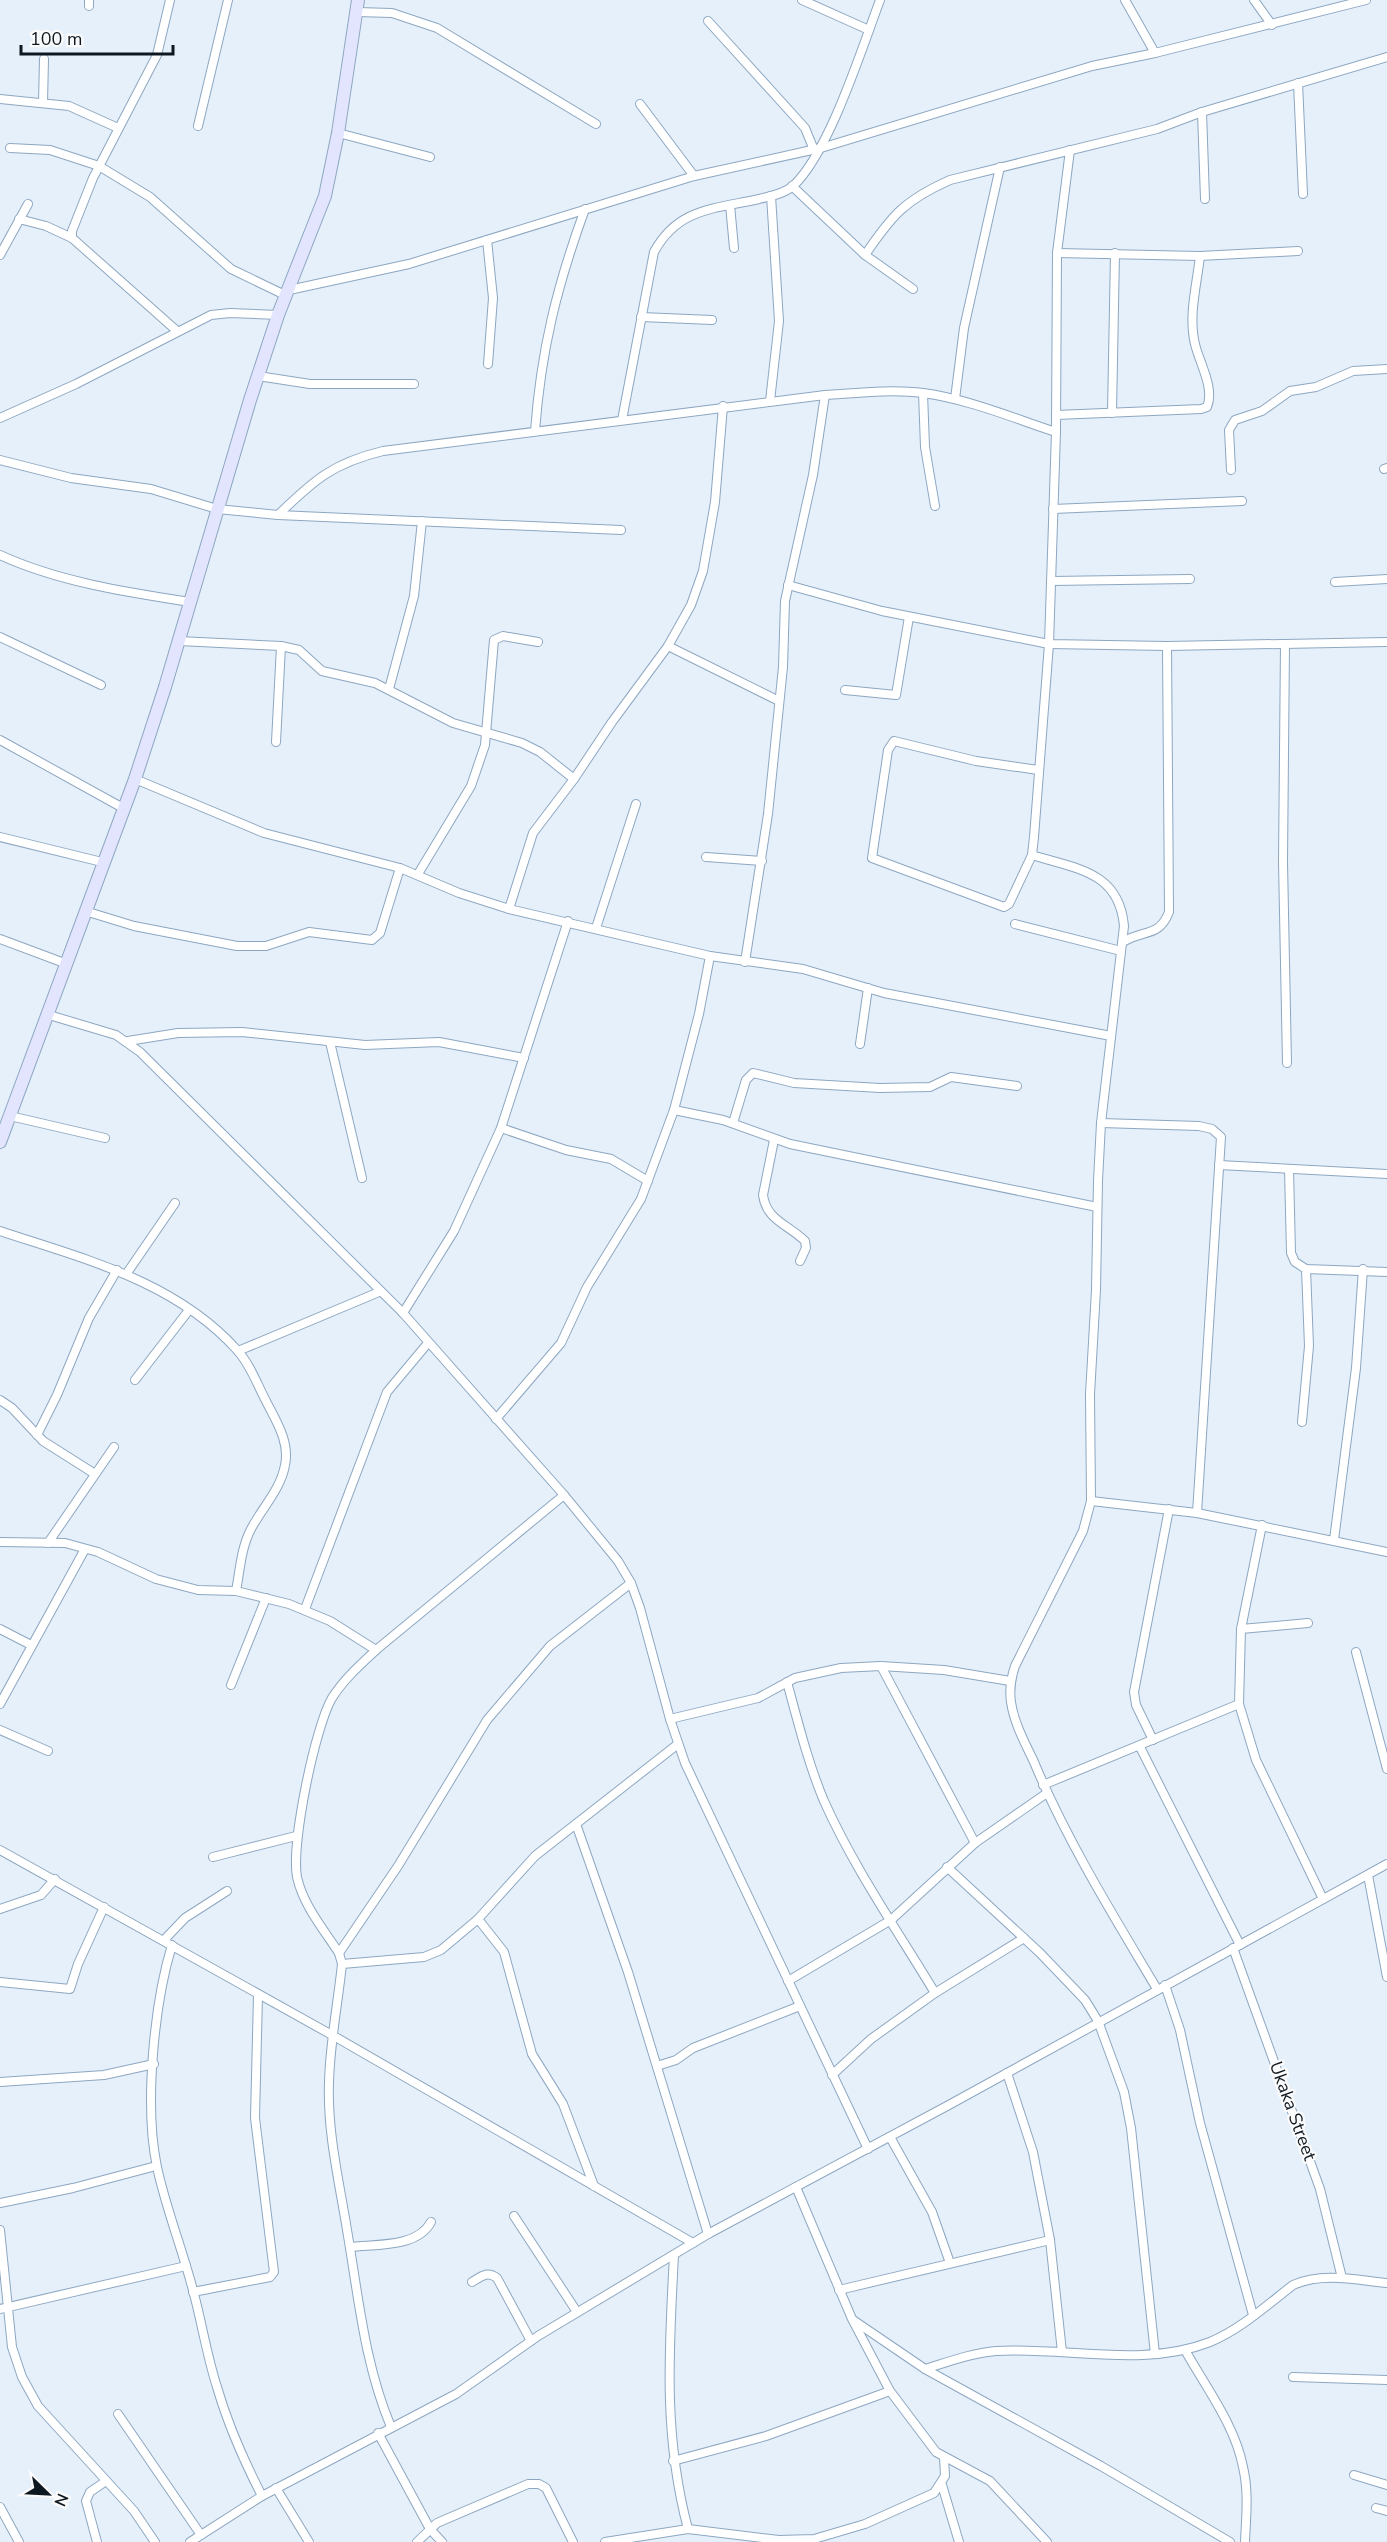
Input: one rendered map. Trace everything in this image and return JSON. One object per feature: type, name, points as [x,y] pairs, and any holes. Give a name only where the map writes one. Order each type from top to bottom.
[{"type":"street","points":[[72,238],[72,231],[99,166],[157,55],[170,0]]},
{"type":"street","points":[[198,126],[228,0]]},
{"type":"street","points":[[802,0],[869,30]]},
{"type":"street","points":[[622,420],[654,252],[663,236],[675,223],[694,214],[771,196],[792,186],[818,149],[880,0]]},
{"type":"street","points":[[1125,0],[1155,53]]},
{"type":"street","points":[[1254,0],[1272,25]]},
{"type":"street","points":[[10,148],[50,150],[99,166],[150,197],[231,269],[288,293],[382,271],[694,176],[818,149],[1081,69],[1272,25],[1366,0]]},
{"type":"street","points":[[0,1139],[49,1015],[102,862],[135,778],[179,641],[258,376],[278,315],[325,196],[338,133],[357,6],[437,28],[596,124]]},
{"type":"street","points":[[708,21],[805,128],[818,149]]},
{"type":"street","points":[[865,255],[885,224],[904,205],[920,193],[950,180],[1157,129],[1202,112],[1387,57]]},
{"type":"street","points":[[43,103],[44,59]]},
{"type":"street","points":[[1298,83],[1303,194]]},
{"type":"street","points":[[0,99],[69,106],[118,128]]},
{"type":"street","points":[[640,104],[694,176]]},
{"type":"street","points":[[1202,112],[1205,199]]},
{"type":"street","points":[[338,133],[430,157]]},
{"type":"street","points":[[1038,770],[976,761],[894,741],[888,750],[872,854],[876,861],[1005,907],[1009,904],[1032,855],[1049,644],[1056,432],[1057,254],[1070,150]]},
{"type":"street","points":[[955,399],[966,318],[1000,167]]},
{"type":"street","points":[[792,186],[865,255],[913,289]]},
{"type":"street","points":[[770,401],[778,321],[771,196]]},
{"type":"street","points":[[0,255],[3,241],[28,204]]},
{"type":"street","points":[[730,205],[734,248]]},
{"type":"street","points":[[535,431],[541,362],[556,295],[585,209]]},
{"type":"street","points":[[19,219],[46,226],[72,238],[177,331]]},
{"type":"street","points":[[487,240],[493,298],[488,364]]},
{"type":"street","points":[[1057,254],[1115,253],[1200,256],[1298,251]]},
{"type":"street","points":[[1112,413],[1115,253]]},
{"type":"street","points":[[1056,415],[1207,407],[1209,391],[1194,343],[1192,325],[1200,256]]},
{"type":"street","points":[[0,418],[76,384],[211,315],[230,313],[278,315]]},
{"type":"street","points":[[641,317],[712,320]]},
{"type":"street","points":[[1231,470],[1229,430],[1235,420],[1262,411],[1290,391],[1316,387],[1353,370],[1387,369]]},
{"type":"street","points":[[258,376],[310,384],[414,384]]},
{"type":"street","points":[[923,393],[925,447],[935,506]]},
{"type":"street","points":[[278,514],[310,484],[337,466],[383,451],[825,394],[923,393],[955,399],[1056,432]]},
{"type":"street","points":[[745,962],[762,861],[779,701],[788,585],[813,475],[825,394]]},
{"type":"street","points":[[509,909],[534,833],[668,646],[691,605],[703,571],[715,502],[723,406]]},
{"type":"street","points":[[0,460],[71,478],[151,489],[217,509],[278,514],[621,530]]},
{"type":"street","points":[[1053,509],[1242,501]]},
{"type":"street","points":[[389,689],[414,596],[422,521]]},
{"type":"street","points":[[0,555],[38,570],[112,588],[190,602]]},
{"type":"street","points":[[1051,581],[1190,579]]},
{"type":"street","points":[[1335,582],[1387,579]]},
{"type":"street","points":[[788,585],[909,617],[1049,644],[1167,646],[1387,642]]},
{"type":"street","points":[[845,690],[896,694],[909,617]]},
{"type":"street","points":[[418,874],[471,786],[487,732],[494,640],[503,636],[538,642]]},
{"type":"street","points":[[0,637],[101,685]]},
{"type":"street","points":[[179,641],[281,645],[299,650],[322,671],[389,689],[437,717],[522,743],[540,752],[574,779]]},
{"type":"street","points":[[1285,644],[1283,862],[1287,1063]]},
{"type":"street","points":[[276,742],[281,645]]},
{"type":"street","points":[[668,646],[779,701]]},
{"type":"street","points":[[1122,946],[1136,934],[1154,932],[1164,924],[1169,912],[1167,646]]},
{"type":"street","points":[[0,740],[123,808]]},
{"type":"street","points":[[135,778],[264,833],[400,868],[459,893],[509,909],[710,956],[803,969],[867,988],[1111,1036]]},
{"type":"street","points":[[596,928],[636,804]]},
{"type":"street","points":[[0,837],[102,862]]},
{"type":"street","points":[[1032,855],[1095,875],[1111,888],[1122,906],[1122,946],[1101,1123],[1090,1394],[1091,1500],[1083,1530],[1015,1666],[1010,1681],[1014,1717],[1045,1789],[1105,1900],[1161,1987],[1180,2030],[1200,2123],[1253,2315]]},
{"type":"street","points":[[706,857],[762,861]]},
{"type":"street","points":[[85,911],[134,926],[237,946],[266,946],[309,932],[372,940],[380,933],[400,868]]},
{"type":"street","points":[[403,1313],[454,1231],[501,1128],[568,921]]},
{"type":"street","points":[[1015,924],[1122,946]]},
{"type":"street","points":[[0,939],[67,964]]},
{"type":"street","points":[[496,1419],[561,1343],[587,1287],[641,1199],[674,1110],[699,1014],[710,956]]},
{"type":"street","points":[[861,1044],[867,988]]},
{"type":"street","points":[[49,1015],[116,1035],[128,1041],[403,1313],[564,1495],[618,1561],[631,1583],[678,1744],[868,2149]]},
{"type":"street","points":[[128,1041],[166,1034],[242,1032],[365,1045],[439,1042],[524,1058]]},
{"type":"street","points":[[330,1042],[362,1178]]},
{"type":"street","points":[[733,1123],[746,1080],[753,1073],[794,1083],[880,1088],[930,1087],[951,1077],[1017,1086]]},
{"type":"street","points":[[674,1110],[733,1123],[774,1140],[1098,1207]]},
{"type":"street","points":[[10,1116],[105,1138]]},
{"type":"street","points":[[1101,1123],[1198,1126],[1212,1129],[1221,1137],[1197,1513]]},
{"type":"street","points":[[501,1128],[566,1150],[611,1159],[648,1181]]},
{"type":"street","points":[[774,1140],[763,1195],[764,1203],[774,1219],[805,1241],[806,1248],[800,1262]]},
{"type":"street","points":[[1219,1165],[1387,1174]]},
{"type":"street","points":[[1288,1169],[1294,1262],[1306,1269],[1362,1269],[1387,1272]]},
{"type":"street","points":[[127,1273],[175,1203]]},
{"type":"street","points":[[0,1231],[127,1273],[163,1291],[216,1330],[238,1351],[281,1430],[286,1464],[280,1480],[245,1544],[236,1591]]},
{"type":"street","points":[[1302,1422],[1310,1346],[1306,1269]]},
{"type":"street","points":[[1334,1540],[1356,1368],[1362,1269]]},
{"type":"street","points":[[37,1435],[57,1395],[89,1318],[117,1270]]},
{"type":"street","points":[[238,1351],[380,1292]]},
{"type":"street","points":[[135,1380],[189,1310]]},
{"type":"street","points":[[305,1609],[387,1392],[428,1343]]},
{"type":"street","points":[[0,1400],[12,1408],[37,1435],[95,1474]]},
{"type":"street","points":[[48,1543],[114,1447]]},
{"type":"street","points":[[392,2427],[380,2400],[362,2329],[330,2129],[328,2083],[342,1964],[339,1953],[304,1898],[295,1860],[296,1836],[321,1720],[332,1698],[349,1676],[376,1650],[564,1495]]},
{"type":"street","points":[[1091,1500],[1197,1513],[1387,1552]]},
{"type":"street","points":[[1153,1740],[1136,1705],[1134,1692],[1169,1509]]},
{"type":"street","points":[[1262,1525],[1241,1629],[1239,1704],[1256,1760],[1323,1899]]},
{"type":"street","points":[[0,1542],[65,1543],[98,1552],[156,1579],[198,1590],[236,1591],[305,1609],[330,1621],[376,1650]]},
{"type":"street","points":[[0,1704],[85,1549]]},
{"type":"street","points":[[339,1953],[398,1866],[487,1720],[550,1646],[631,1583]]},
{"type":"street","points":[[231,1685],[266,1598]]},
{"type":"street","points":[[1241,1629],[1308,1623]]},
{"type":"street","points":[[0,1629],[31,1645]]},
{"type":"street","points":[[1356,1652],[1387,1769]]},
{"type":"street","points":[[670,1719],[758,1698],[787,1682],[841,1668],[880,1666],[944,1670],[1010,1681]]},
{"type":"street","points":[[880,1666],[975,1843]]},
{"type":"street","points":[[787,1682],[809,1759],[824,1800],[851,1856],[935,1993]]},
{"type":"street","points":[[788,1981],[891,1920],[975,1843],[1045,1789],[1239,1704]]},
{"type":"street","points":[[0,1730],[48,1751]]},
{"type":"street","points":[[342,1964],[424,1957],[441,1950],[478,1919],[535,1856],[678,1744]]},
{"type":"street","name":"Ukaka Street","points":[[1140,1747],[1237,1946],[1320,2188],[1342,2278]]},
{"type":"street","points":[[576,1824],[617,1939],[708,2234]]},
{"type":"street","points":[[213,1857],[296,1836]]},
{"type":"street","points":[[0,1850],[332,2035],[693,2243]]},
{"type":"street","points":[[190,2542],[276,2488],[473,2383],[531,2341],[708,2234],[868,2149],[1387,1864]]},
{"type":"street","points":[[947,1868],[1074,1987],[1098,2021],[1124,2092],[1131,2128],[1155,2354]]},
{"type":"street","points":[[1368,1875],[1387,1977]]},
{"type":"street","points":[[0,1909],[41,1895],[55,1879]]},
{"type":"street","points":[[227,1891],[185,1918],[168,1943],[154,2064],[153,2137],[156,2166],[186,2266],[217,2387],[241,2454],[262,2496]]},
{"type":"street","points":[[0,1982],[70,1989],[78,1964],[104,1907]]},
{"type":"street","points":[[478,1919],[504,1952],[532,2054],[563,2104],[594,2186]]},
{"type":"street","points":[[832,2075],[871,2039],[935,1993],[1024,1938]]},
{"type":"street","points":[[193,2292],[270,2277],[274,2272],[255,2109],[258,1995]]},
{"type":"street","points":[[657,2066],[676,2060],[693,2048],[800,2006]]},
{"type":"street","points":[[0,2082],[104,2075],[154,2064]]},
{"type":"street","points":[[1007,2073],[1033,2152],[1050,2240],[1062,2352]]},
{"type":"street","points":[[890,2137],[932,2212],[950,2263]]},
{"type":"street","points":[[0,2203],[73,2188],[156,2166]]},
{"type":"street","points":[[796,2187],[852,2319],[890,2391],[928,2442],[944,2457],[978,2472],[990,2481],[1047,2542]]},
{"type":"street","points":[[514,2216],[577,2312]]},
{"type":"street","points":[[350,2247],[403,2241],[426,2230],[431,2222]]},
{"type":"street","points":[[0,2230],[4,2308],[15,2361],[38,2406],[134,2511],[155,2542]]},
{"type":"street","points":[[839,2290],[1050,2240]]},
{"type":"street","points":[[674,2254],[669,2346],[673,2461],[688,2529]]},
{"type":"street","points":[[4,2308],[186,2266]]},
{"type":"street","points":[[472,2282],[485,2274],[491,2274],[497,2278],[531,2341]]},
{"type":"street","points":[[925,2369],[969,2355],[996,2351],[1155,2354],[1185,2350],[1232,2331],[1304,2280],[1342,2278],[1387,2283]]},
{"type":"street","points":[[852,2319],[925,2369],[1101,2466],[1230,2542]]},
{"type":"street","points":[[1185,2350],[1238,2449],[1247,2495],[1245,2542]]},
{"type":"street","points":[[1293,2377],[1387,2380]]},
{"type":"street","points":[[673,2461],[766,2436],[890,2391]]},
{"type":"street","points":[[118,2414],[201,2535]]},
{"type":"street","points":[[378,2433],[430,2529],[442,2542]]},
{"type":"street","points":[[605,2542],[688,2529],[779,2541],[814,2539],[865,2524],[934,2493],[942,2485],[945,2476],[944,2457]]},
{"type":"street","points":[[1354,2475],[1387,2485]]},
{"type":"street","points":[[97,2542],[86,2501],[90,2492],[106,2481]]},
{"type":"street","points":[[417,2542],[437,2523],[528,2484],[539,2484],[546,2488],[573,2542]]},
{"type":"street","points":[[942,2485],[959,2542]]},
{"type":"street","points":[[276,2488],[309,2542]]},
{"type":"street","points":[[0,2507],[19,2542]]},
{"type":"street","points":[[1376,2508],[1387,2511]]}]
